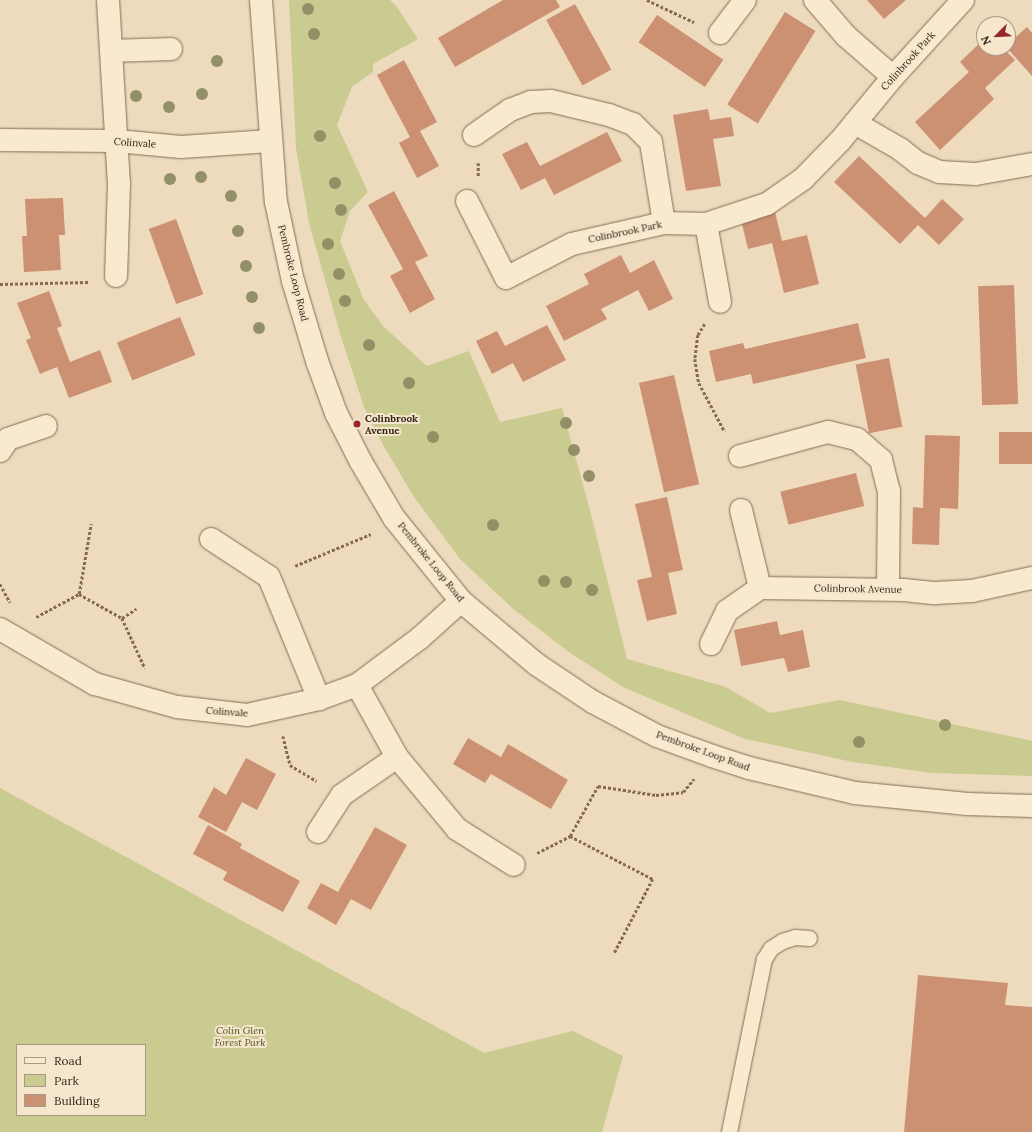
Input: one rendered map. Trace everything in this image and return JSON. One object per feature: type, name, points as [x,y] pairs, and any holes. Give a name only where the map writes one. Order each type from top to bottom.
[{"type":"street","points":[[108,0],[119,183],[116,276]]},
{"type":"street","name":"Pembroke Loop Road","points":[[261,0],[270,140],[276,202],[293,281],[317,361],[336,413],[361,462],[394,518],[461,601],[536,664],[593,702],[657,736],[712,756],[749,768],[855,793],[967,804],[1032,806]]},
{"type":"street","points":[[720,34],[745,0]]},
{"type":"street","points":[[815,0],[846,36],[893,77]]},
{"type":"street","name":"Colinbrook Park","points":[[466,201],[506,278],[572,244],[664,223],[706,224],[767,204],[802,179],[855,123],[893,77],[963,0]]},
{"type":"street","points":[[111,52],[171,49]]},
{"type":"street","points":[[474,135],[510,110],[531,102],[551,101],[601,113],[633,124],[651,142],[664,223]]},
{"type":"street","points":[[855,123],[900,149],[918,163],[939,172],[976,174],[1032,164]]},
{"type":"street","name":"Colinvale","points":[[0,140],[117,141],[181,147],[270,140]]},
{"type":"street","points":[[706,224],[720,302]]},
{"type":"street","points":[[0,451],[8,439],[46,426]]},
{"type":"street","points":[[740,456],[828,432],[857,439],[881,460],[889,492],[888,589]]},
{"type":"street","points":[[711,644],[727,612],[760,588],[741,510]]},
{"type":"street","points":[[211,539],[269,577],[318,699]]},
{"type":"street","name":"Colinbrook Avenue","points":[[760,588],[888,589],[935,593],[965,591],[1032,578]]},
{"type":"street","name":"Colinvale","points":[[6,632],[95,684],[177,707],[247,715],[318,699],[356,685],[420,638],[461,601]]},
{"type":"street","points":[[356,685],[397,757],[457,829],[514,865]]},
{"type":"street","points":[[318,832],[342,795],[397,757]]},
{"type":"lane","points":[[729,1132],[764,959],[771,948],[782,941],[794,937],[809,938]]},
{"type":"path","points":[[647,0],[720,34]]},
{"type":"path","points":[[466,201],[477,179],[478,167],[474,135]]},
{"type":"path","points":[[0,284],[81,284],[116,276]]},
{"type":"path","points":[[720,302],[698,334],[695,359],[699,384],[714,416],[740,456]]},
{"type":"path","points":[[269,577],[368,536],[394,518]]},
{"type":"path","points":[[79,594],[91,524]]},
{"type":"path","points":[[79,594],[122,618],[148,675],[149,699]]},
{"type":"path","points":[[6,632],[79,594]]},
{"type":"path","points":[[122,618],[136,609]]},
{"type":"path","points":[[276,709],[290,765],[342,795]]},
{"type":"path","points":[[514,865],[570,836],[598,786],[656,794],[683,792],[712,756]]},
{"type":"path","points":[[570,836],[653,879],[614,954]]},
{"type":"green space","points":[[289,0],[390,0],[397,7],[418,39],[373,64],[373,72],[352,87],[337,125],[368,192],[350,211],[340,241],[364,300],[384,327],[427,366],[469,351],[500,422],[562,408],[591,514],[627,659],[726,687],[770,713],[840,700],[1032,741],[1032,776],[932,773],[853,762],[745,739],[623,687],[570,653],[512,608],[460,559],[414,497],[383,445],[364,407],[341,337],[309,223],[296,148]]},
{"type":"green space","name":"Colin Glen Forest Park","points":[[0,788],[484,1053],[573,1031],[623,1056],[602,1132],[0,1132]]},
{"type":"building","points":[[503,0],[556,0],[560,7],[455,67],[438,38]]},
{"type":"building","points":[[867,0],[906,0],[884,19]]},
{"type":"building","points":[[575,4],[611,70],[582,86],[546,20]]},
{"type":"building","points":[[785,12],[816,31],[758,124],[727,104]]},
{"type":"building","points":[[657,15],[723,60],[705,87],[639,42]]},
{"type":"building","points":[[1027,27],[1032,33],[1032,76],[1014,56],[1016,56],[1016,37]]},
{"type":"building","points":[[976,47],[976,56],[1011,56],[1015,60],[985,88],[994,99],[940,150],[915,122],[969,72],[960,62]]},
{"type":"building","points":[[404,60],[437,122],[420,131],[439,166],[417,178],[399,143],[410,137],[377,75]]},
{"type":"building","points":[[708,109],[710,120],[731,117],[734,136],[713,139],[721,186],[686,191],[673,115]]},
{"type":"building","points":[[607,132],[622,161],[554,195],[545,178],[521,190],[502,154],[527,142],[540,166]]},
{"type":"building","points":[[859,156],[925,218],[942,199],[964,219],[939,245],[918,225],[900,244],[834,182]]},
{"type":"building","points":[[394,191],[428,256],[415,262],[435,299],[410,313],[390,276],[403,269],[368,205]]},
{"type":"building","points":[[63,198],[65,235],[59,235],[61,270],[24,272],[22,236],[27,236],[25,199]]},
{"type":"building","points":[[775,212],[782,241],[807,235],[819,284],[784,293],[772,243],[748,249],[741,220]]},
{"type":"building","points":[[176,219],[203,294],[176,304],[149,229]]},
{"type":"building","points":[[621,255],[630,273],[654,260],[673,299],[649,311],[638,290],[601,309],[607,319],[564,341],[546,306],[589,284],[584,274]]},
{"type":"building","points":[[1014,285],[1018,404],[982,405],[978,286]]},
{"type":"building","points":[[49,291],[62,326],[57,328],[70,362],[100,350],[112,382],[69,398],[57,367],[40,374],[26,340],[31,338],[17,303]]},
{"type":"building","points":[[180,317],[195,355],[132,380],[117,342]]},
{"type":"building","points":[[858,323],[866,358],[753,384],[751,374],[716,382],[709,351],[743,343],[745,349]]},
{"type":"building","points":[[547,325],[566,360],[523,382],[513,363],[492,374],[476,341],[497,331],[505,346]]},
{"type":"building","points":[[889,358],[902,427],[869,433],[856,364]]},
{"type":"building","points":[[674,375],[699,484],[664,492],[639,383]]},
{"type":"building","points":[[999,432],[1032,432],[1032,464],[999,464]]},
{"type":"building","points":[[925,435],[960,436],[958,509],[940,508],[939,545],[912,544],[913,507],[923,508]]},
{"type":"building","points":[[856,473],[864,506],[789,525],[780,492]]},
{"type":"building","points":[[667,497],[683,570],[668,573],[677,614],[647,621],[637,580],[652,577],[635,504]]},
{"type":"building","points":[[777,621],[780,635],[803,630],[810,667],[788,672],[784,658],[741,666],[734,630]]},
{"type":"building","points":[[468,738],[501,757],[508,744],[568,780],[551,809],[491,774],[485,783],[453,764]]},
{"type":"building","points":[[246,758],[276,774],[257,810],[242,802],[226,832],[198,817],[214,787],[226,795]]},
{"type":"building","points":[[208,825],[242,844],[240,848],[300,881],[283,912],[223,880],[227,872],[193,854]]},
{"type":"building","points":[[375,827],[407,845],[371,910],[351,899],[336,925],[307,908],[321,883],[338,892]]},
{"type":"building","points":[[918,975],[1008,983],[1005,1005],[1032,1007],[1032,1132],[904,1132]]},
{"type":"place","name":"Colinbrook Avenue","points":[[357,424]]}]
